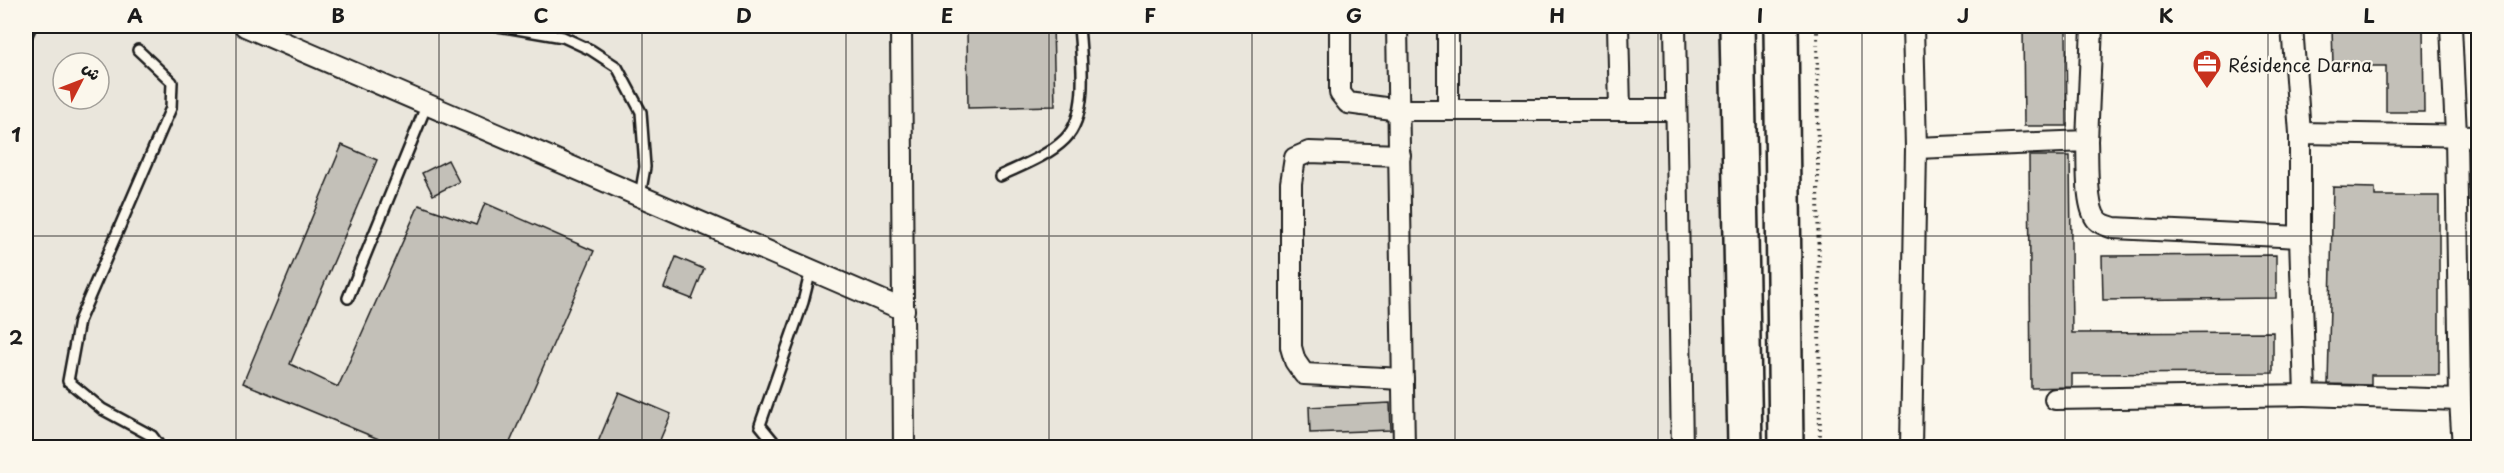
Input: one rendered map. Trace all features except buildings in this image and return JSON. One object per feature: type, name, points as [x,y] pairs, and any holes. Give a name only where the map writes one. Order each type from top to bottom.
[{"type":"highway","points":[[1737,26],[1745,447]]},
{"type":"highway","points":[[1781,26],[1786,447]]},
{"type":"street","points":[[245,26],[904,310]]},
{"type":"street","points":[[901,26],[904,447]]},
{"type":"street","points":[[1340,26],[1339,83],[1343,98],[1348,103],[1399,110],[1676,110]]},
{"type":"street","points":[[1397,26],[1404,447]]},
{"type":"street","points":[[1448,26],[1448,109]]},
{"type":"street","points":[[1618,26],[1620,109]]},
{"type":"street","points":[[1675,26],[1682,447]]},
{"type":"street","points":[[1911,447],[1916,148],[1913,26]]},
{"type":"street","points":[[2092,26],[2087,141],[2091,206],[2098,221],[2114,228],[2300,237]]},
{"type":"street","points":[[2292,26],[2300,133],[2300,237],[2305,395]]},
{"type":"street","points":[[2451,26],[2456,135],[2460,400],[2463,447]]},
{"type":"street","points":[[2300,133],[2478,136]]},
{"type":"street","points":[[1916,148],[2087,141]]},
{"type":"street","points":[[1400,155],[1309,152],[1295,158],[1291,183],[1291,347],[1295,361],[1304,374],[1403,379]]},
{"type":"street","points":[[2055,399],[2305,395],[2460,400]]},
{"type":"lane","points":[[26,37],[32,26]]},
{"type":"lane","points":[[498,26],[564,37],[591,50],[617,67],[641,112],[645,167],[640,196]]},
{"type":"lane","points":[[1000,176],[1035,159],[1066,138],[1077,119],[1083,87],[1079,26]]},
{"type":"lane","points":[[138,50],[172,82],[171,108],[79,321],[68,381],[102,409],[152,436],[162,447]]},
{"type":"lane","points":[[348,298],[427,104]]},
{"type":"lane","points":[[779,447],[760,425],[803,302],[811,270]]},
{"type":"path","points":[[1817,26],[1820,447]]},
{"type":"shaded area","points":[[26,26],[1733,26],[1724,288],[1725,447],[26,447]]},
{"type":"place","name":"Résidence Darna","points":[[2207,90]]}]
